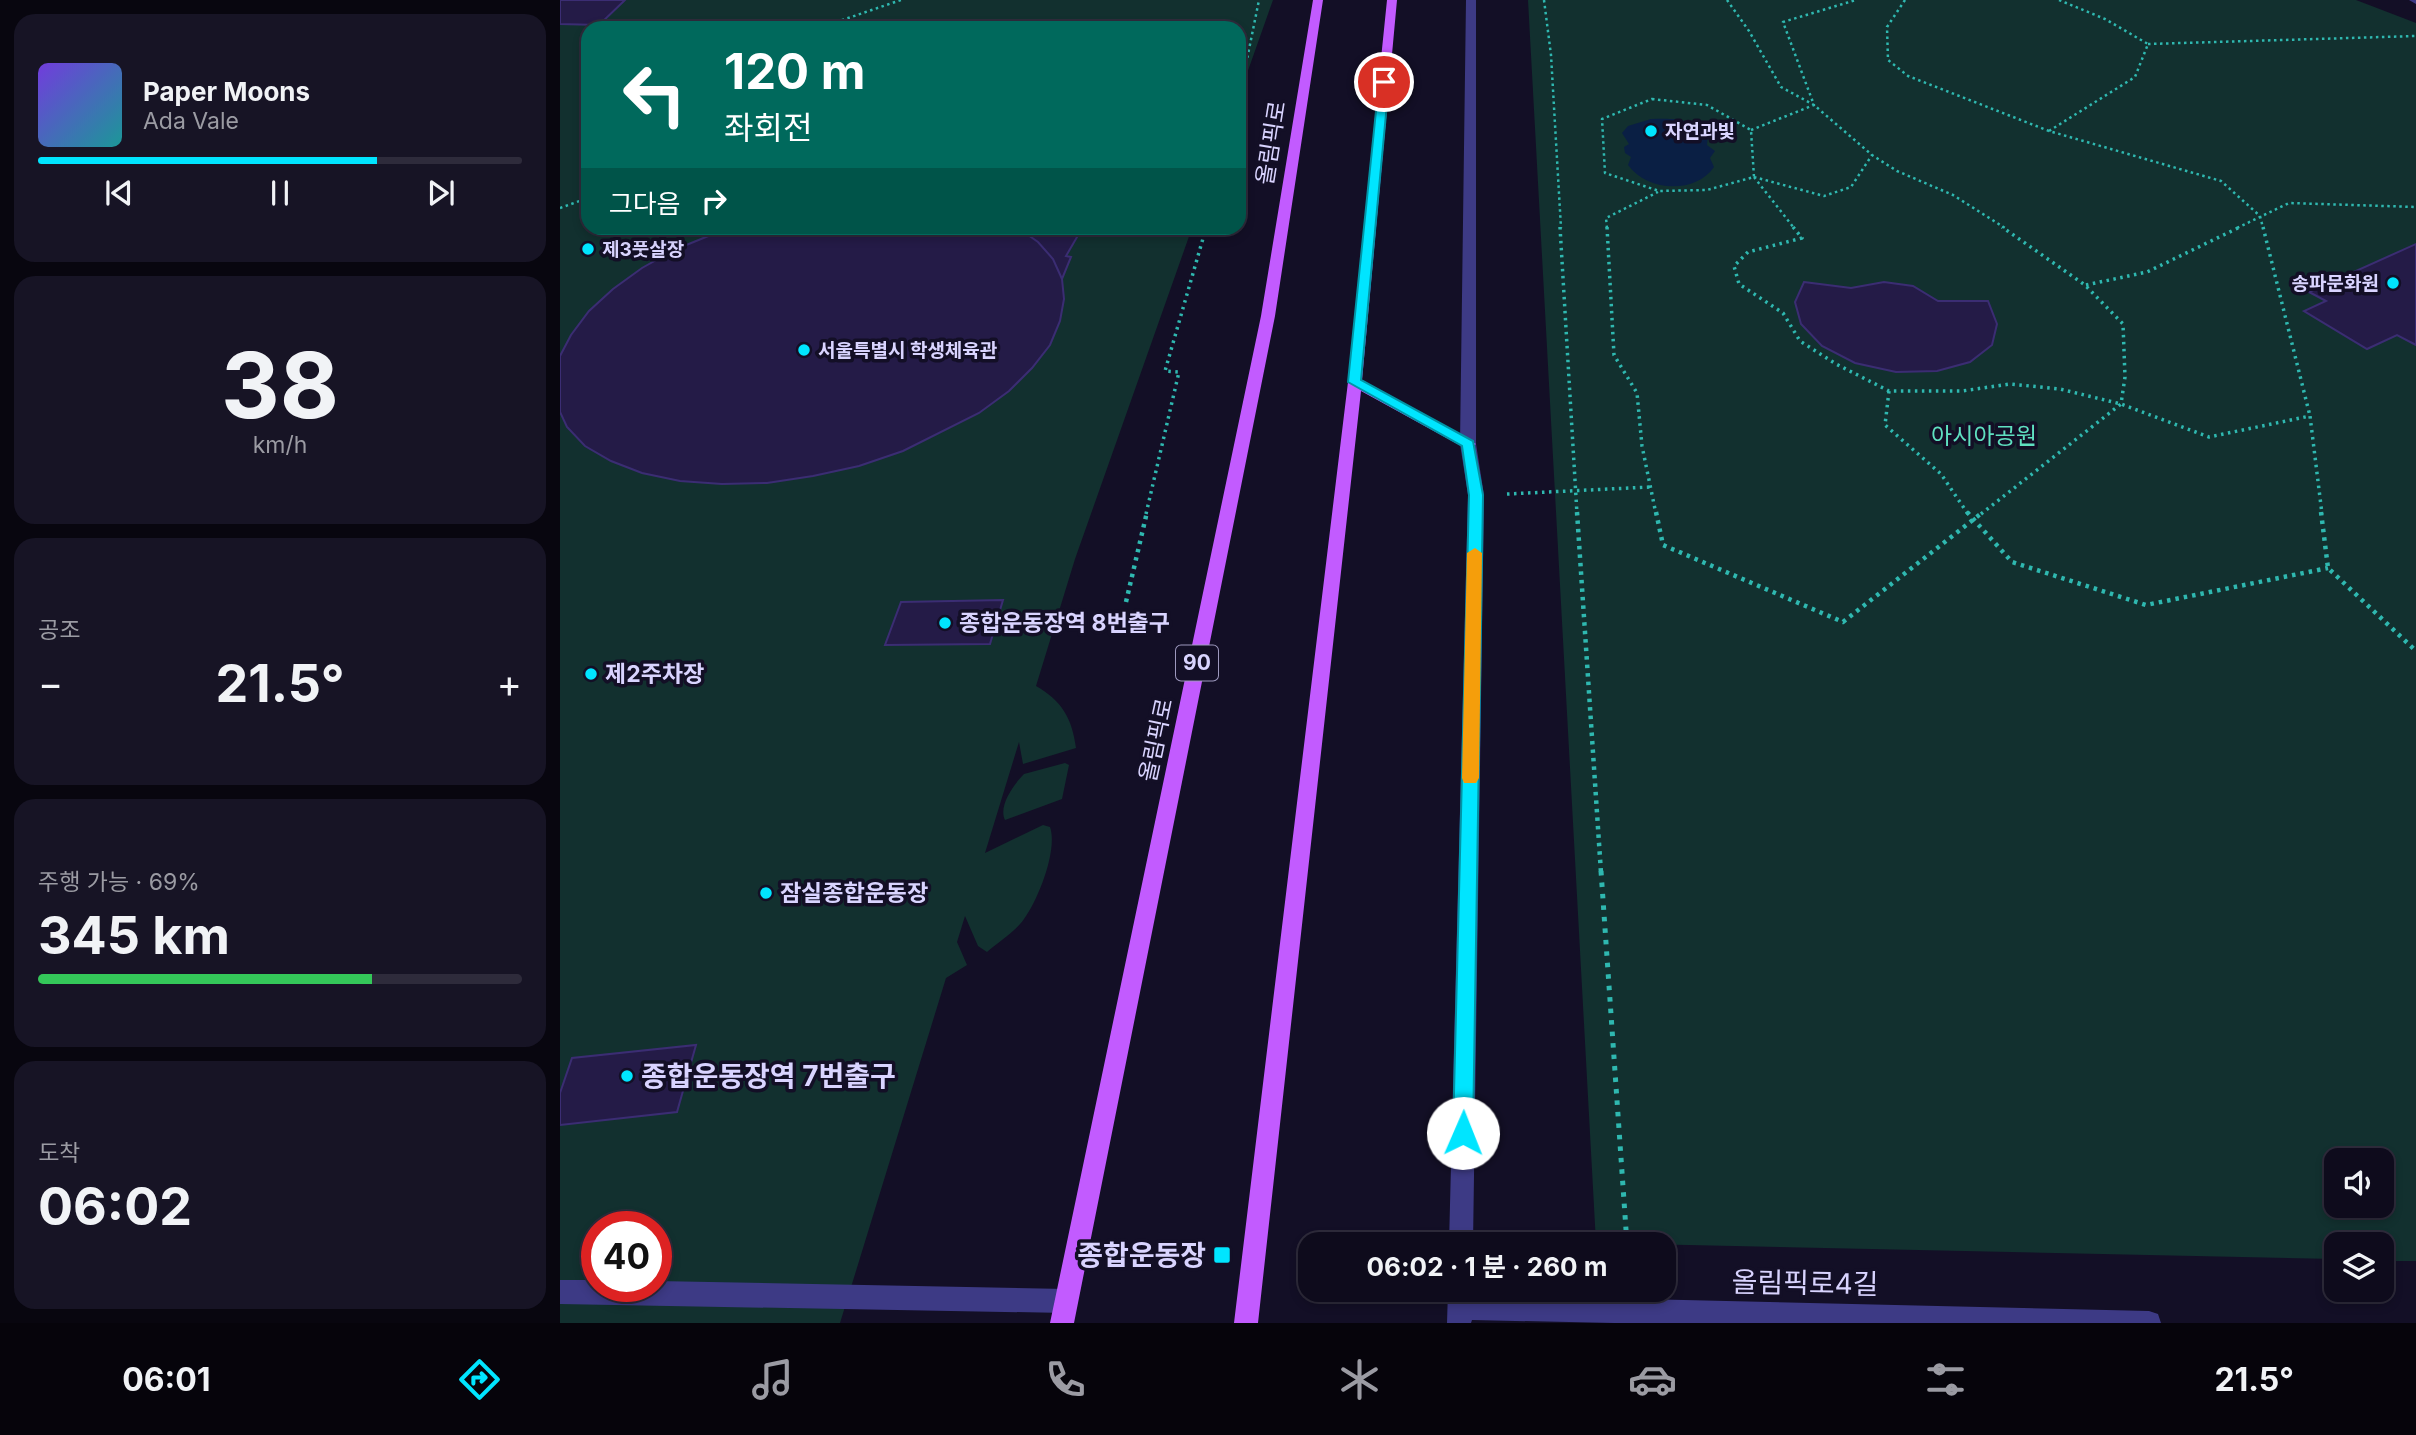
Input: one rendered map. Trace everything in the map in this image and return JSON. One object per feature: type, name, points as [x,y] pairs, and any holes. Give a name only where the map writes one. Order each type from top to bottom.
[{"type":"main road","name":"올림픽로","points":[[1064,1312],[1268,316],[1318,0]]},
{"type":"main road","points":[[1246,1323],[1354,382],[1392,0]]},
{"type":"main road","points":[[1354,382],[1468,444]]},
{"type":"street","points":[[1461,1232],[1476,495],[1468,444],[1471,0]]},
{"type":"street","points":[[560,1292],[1064,1312]]},
{"type":"street","name":"올림픽로4길","points":[[1460,1307],[2149,1323]]},
{"type":"path","points":[[840,21],[901,0]]},
{"type":"path","points":[[1246,64],[1259,0]]},
{"type":"path","points":[[1544,0],[1551,55],[1576,490],[1626,1232]]},
{"type":"path","points":[[1659,191],[1606,218],[1614,355],[1637,393],[1642,446],[1663,545],[1843,622],[2121,404],[2125,377],[2123,324],[2085,285],[2011,232],[1952,195],[1897,171],[1872,155],[1814,105],[1781,87],[1749,31],[1727,0]]},
{"type":"path","points":[[1814,105],[1783,22],[1856,0]]},
{"type":"path","points":[[1905,0],[1887,27],[1888,60],[1908,76],[2049,131],[2221,181],[2260,216],[2310,416],[2328,568],[2416,651]]},
{"type":"path","points":[[2059,0],[2105,19],[2148,44],[2416,36]]},
{"type":"path","points":[[2049,131],[2135,77],[2148,44]]},
{"type":"path","points":[[1751,130],[1707,105],[1652,99],[1602,119],[1605,173],[1659,191],[1707,190],[1754,177],[1824,197],[1851,187],[1872,155]]},
{"type":"path","points":[[1751,130],[1814,105]]},
{"type":"path","points":[[1751,130],[1754,177],[1802,238],[1748,252],[1734,266],[1739,284],[1783,313],[1800,341],[1836,364],[1889,391],[1913,388],[1962,391],[2010,383],[2060,389],[2121,404],[2209,437],[2310,416]]},
{"type":"path","points":[[560,208],[581,200]]},
{"type":"path","points":[[2085,285],[2147,272],[2289,203],[2416,207]]},
{"type":"path","points":[[1126,602],[1179,372],[1165,371],[1204,235]]},
{"type":"path","points":[[1889,391],[1885,425],[1941,474],[1973,522],[2012,562],[2147,605],[2328,568]]},
{"type":"path","points":[[1476,495],[1650,487]]},
{"type":"green space","name":"잠실종합운동장","points":[[560,0],[1273,0],[1246,76],[1246,21],[581,21],[581,235],[1190,235],[1075,559],[1036,686],[1053,698],[1064,711],[1072,728],[1076,748],[1023,764],[1019,742],[985,853],[1043,825],[1050,827],[1051,848],[1045,875],[1024,919],[987,952],[978,946],[965,916],[957,942],[967,965],[946,978],[840,1323],[560,1323]]},
{"type":"green space","name":"아시아공원","points":[[1528,0],[2356,0],[2416,23],[2416,1261],[2394,1261],[2394,1232],[2324,1232],[2324,1259],[1676,1245],[1676,1232],[1595,1232]]},
{"type":"green space","points":[[1065,763],[1069,765],[1062,799],[1005,820],[1005,802],[1024,774]]},
{"type":"water","points":[[1651,119],[1689,122],[1708,136],[1707,145],[1715,151],[1710,158],[1714,167],[1706,176],[1683,186],[1671,186],[1646,180],[1636,174],[1628,165],[1631,157],[1625,153],[1624,147],[1629,144],[1622,133],[1628,126]]},
{"type":"building","points":[[560,0],[625,0],[603,21],[560,24]]},
{"type":"building","name":"서울특별시 학생체육관","points":[[711,235],[1028,235],[1053,259],[1062,279],[1064,299],[1060,321],[1050,345],[1009,391],[979,413],[903,451],[859,466],[767,483],[680,481],[642,473],[611,461],[585,446],[567,427],[560,412],[560,356],[571,335],[589,311],[613,289],[674,250]]},
{"type":"building","points":[[1028,235],[1078,235],[1066,256],[1071,257],[1062,279],[1053,259]]},
{"type":"building","points":[[2416,244],[2416,345],[2397,335],[2367,349],[2304,311],[2326,301],[2309,292]]},
{"type":"building","points":[[1804,282],[1851,288],[1884,282],[1913,286],[1938,301],[1988,301],[1997,324],[1992,345],[1970,362],[1937,371],[1896,372],[1855,363],[1822,346],[1801,324],[1795,302]]},
{"type":"building","name":"종합운동장역 8번출구","points":[[1003,600],[990,644],[885,645],[901,602]]},
{"type":"building","name":"종합운동장역 7번출구","points":[[696,1045],[677,1112],[560,1125],[560,1093],[572,1058]]},
{"type":"slow traffic","points":[[1470,778],[1475,553]]},
{"type":"place","name":"자연과빛","points":[[1651,131]]},
{"type":"place","name":"제3풋살장","points":[[588,249]]},
{"type":"place","name":"송파문화원","points":[[2393,283]]},
{"type":"place","name":"서울특별시 학생체육관","points":[[804,350]]},
{"type":"place","name":"종합운동장역 8번출구","points":[[945,623]]},
{"type":"place","name":"제2주차장","points":[[591,674]]},
{"type":"place","name":"잠실종합운동장","points":[[766,893]]},
{"type":"place","name":"종합운동장역 7번출구","points":[[627,1076]]},
{"type":"place","name":"종합운동장","points":[[1222,1255]]},
{"type":"route","points":[[1384,82],[1354,382],[1468,444],[1476,495],[1463,1133]]}]
